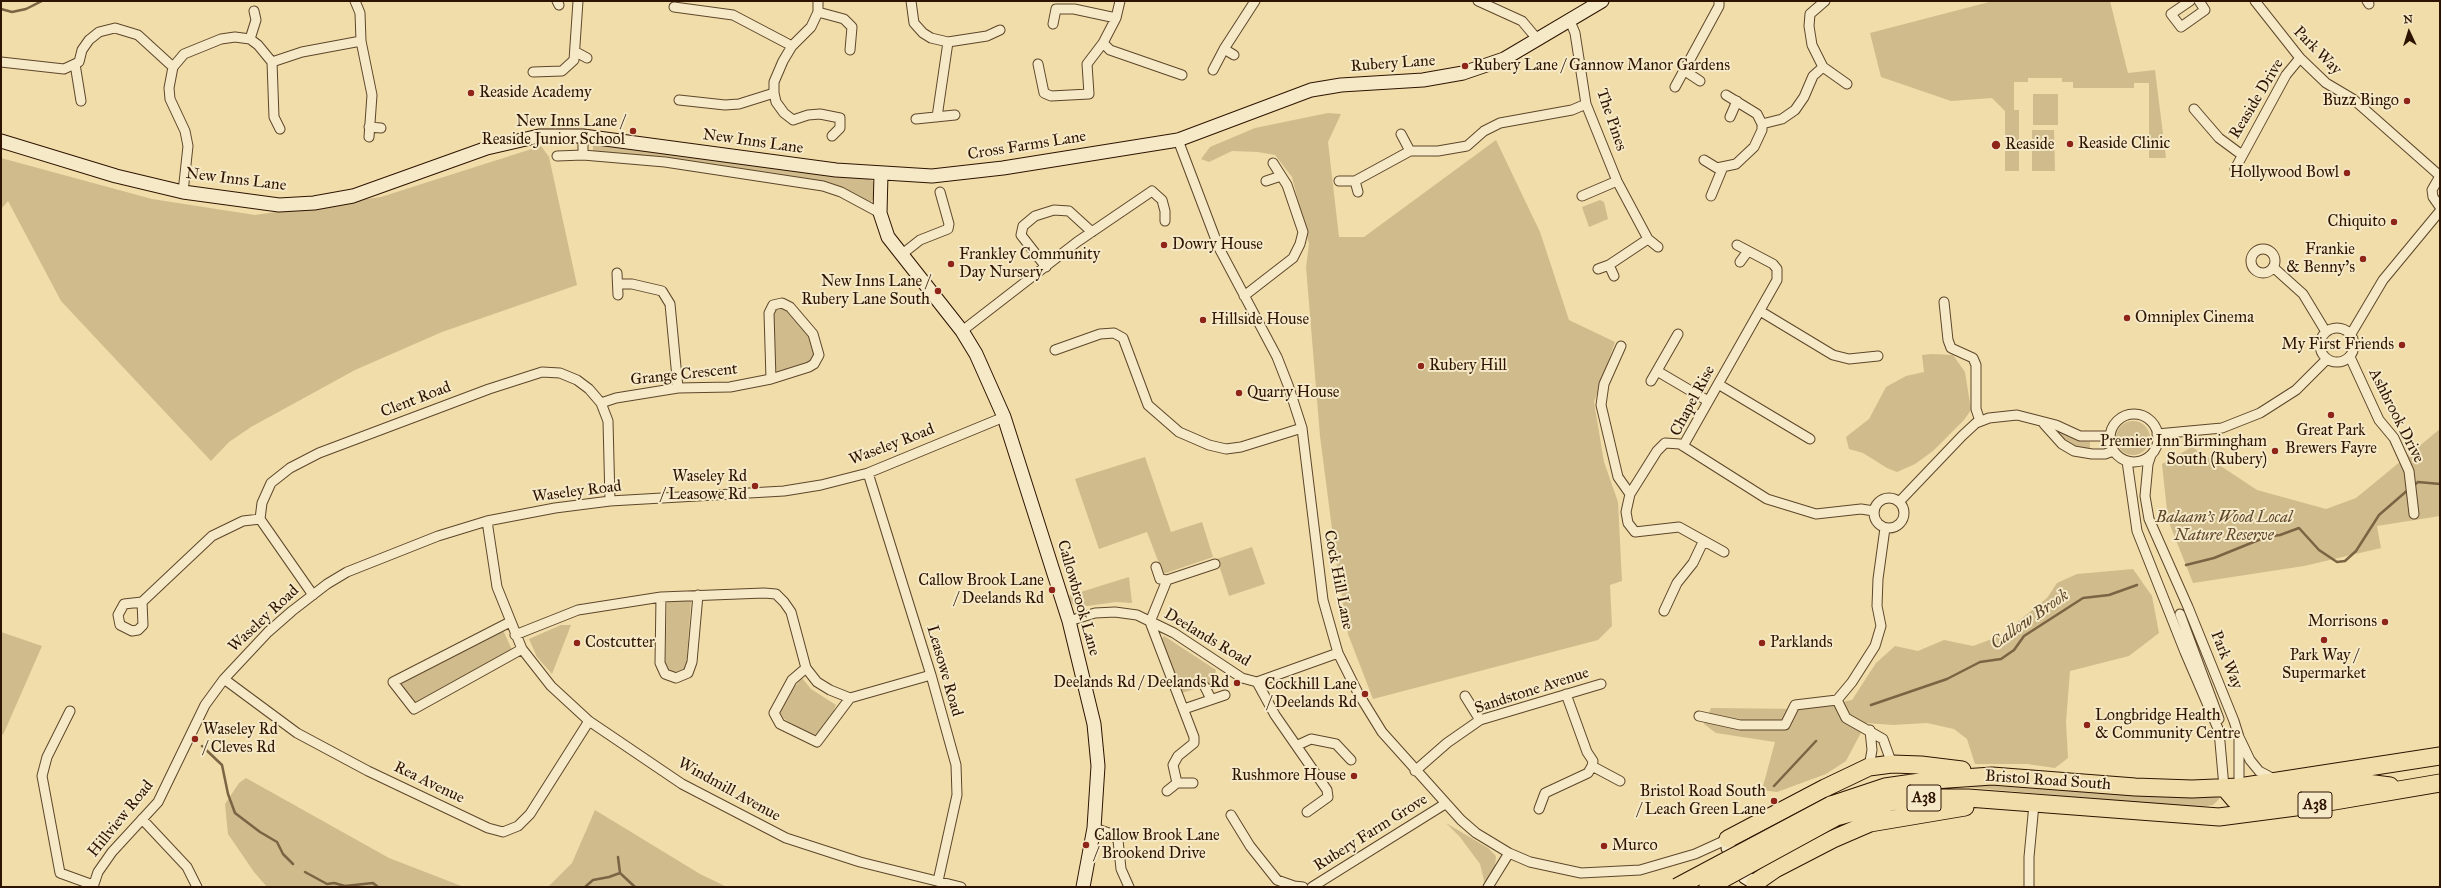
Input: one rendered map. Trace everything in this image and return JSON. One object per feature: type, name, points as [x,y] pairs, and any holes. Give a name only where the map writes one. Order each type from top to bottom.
[{"type":"highway","name":"Bristol Road South","points":[[1677,887],[1885,787],[1934,780],[1992,776],[2135,787],[2233,791],[2278,781],[2440,756]]},
{"type":"highway","points":[[1728,839],[1825,788],[1870,767],[1892,764],[1921,765],[1992,776]]},
{"type":"highway","points":[[2375,766],[2404,772],[2440,768]]},
{"type":"highway","points":[[2219,817],[2233,791],[2248,801],[2360,782],[2410,788]]},
{"type":"highway","name":"Bristol Road South","points":[[1708,887],[1833,811],[1918,798],[2015,802],[2219,817],[2311,806],[2440,783]]},
{"type":"highway","points":[[1752,886],[1781,866],[1833,839],[1870,823],[1939,810],[2015,802]]},
{"type":"street","points":[[355,1],[360,13],[361,42],[372,95],[369,137]]},
{"type":"street","points":[[533,72],[566,70],[574,60],[576,52],[578,1]]},
{"type":"street","points":[[818,1],[818,12],[811,27],[792,46],[774,82],[774,93],[776,102],[784,113],[793,120],[808,115],[820,114],[840,118],[840,128],[832,136]]},
{"type":"street","points":[[911,1],[914,23],[923,33],[948,42],[987,36],[1000,30]]},
{"type":"street","points":[[1038,64],[1044,93],[1051,96],[1089,94],[1087,64],[1103,43],[1116,18],[1120,1]]},
{"type":"street","points":[[1213,70],[1224,49],[1255,1]]},
{"type":"street","points":[[1478,1],[1522,21],[1538,40]]},
{"type":"street","name":"Rubery Lane","points":[[1178,140],[1311,90],[1341,85],[1446,77],[1504,59],[1602,1]]},
{"type":"street","points":[[1675,87],[1719,6],[1719,1]]},
{"type":"street","points":[[1825,1],[1810,14],[1808,26],[1812,45],[1823,67],[1847,84]]},
{"type":"street","points":[[2190,1],[2171,14],[2181,27],[2205,10],[2201,1]]},
{"type":"street","name":"Park Way","points":[[2255,1],[2300,58],[2326,83],[2353,99],[2440,176]]},
{"type":"street","points":[[674,7],[733,15],[792,46]]},
{"type":"street","points":[[1053,24],[1056,9],[1074,9],[1116,18]]},
{"type":"street","points":[[250,39],[256,20],[254,11]]},
{"type":"street","points":[[818,12],[844,19],[852,27],[850,50]]},
{"type":"street","name":"The Pines","points":[[1570,21],[1575,33],[1586,104],[1617,181],[1648,239],[1658,247]]},
{"type":"street","points":[[1,62],[64,69],[79,62],[82,50],[89,40],[99,32],[115,28],[138,35],[173,67]]},
{"type":"street","points":[[182,192],[188,146],[185,131],[170,99],[169,88],[173,67],[184,54],[208,43],[235,37],[250,39],[258,45],[272,62],[274,117],[280,129]]},
{"type":"street","points":[[272,62],[302,52],[361,42]]},
{"type":"street","points":[[937,117],[948,42]]},
{"type":"street","points":[[1103,43],[1110,50],[1182,75]]},
{"type":"street","points":[[1224,49],[1234,55]]},
{"type":"street","points":[[576,52],[587,58]]},
{"type":"street","name":"Reaside Drive","points":[[2235,169],[2286,75],[2300,58]]},
{"type":"street","points":[[75,64],[81,100]]},
{"type":"street","points":[[1762,124],[1782,119],[1794,110],[1804,97],[1813,76],[1823,67]]},
{"type":"street","points":[[1684,71],[1700,80]]},
{"type":"street","points":[[679,100],[725,105],[739,104],[774,93]]},
{"type":"street","points":[[1704,160],[1717,168],[1723,168],[1736,164],[1754,147],[1762,130],[1762,124],[1757,114],[1726,95]]},
{"type":"street","points":[[1730,118],[1737,101]]},
{"type":"street","points":[[1339,181],[1355,181],[1410,151],[1438,151],[1467,146],[1484,131],[1500,123],[1572,110],[1586,104]]},
{"type":"street","name":"Reaside Drive","points":[[2194,109],[2219,138],[2242,155]]},
{"type":"street","points":[[916,119],[955,115]]},
{"type":"street","points":[[369,127],[380,128]]},
{"type":"street","points":[[1401,134],[1410,151]]},
{"type":"street","name":"New Inns Lane","points":[[1,141],[116,176],[182,192],[278,205],[314,203],[353,196],[487,148],[539,136],[583,136],[881,174]]},
{"type":"street","points":[[583,136],[583,155]]},
{"type":"street","name":"Cross Farms Lane","points":[[881,174],[932,176],[966,173],[1178,140]]},
{"type":"street","name":"Cock Hill Lane","points":[[1178,140],[1219,248],[1277,357],[1302,428],[1323,600],[1338,653],[1358,693],[1382,732],[1445,804],[1476,833],[1509,853],[1547,866],[1581,873],[1599,874],[1640,870],[1695,854],[1728,839]]},
{"type":"street","name":"New Inns Lane","points":[[557,156],[583,155],[678,163],[823,186],[842,192],[880,212]]},
{"type":"street","points":[[1244,296],[1293,258],[1300,244],[1303,232],[1287,185],[1273,163]]},
{"type":"street","points":[[1711,196],[1723,168]]},
{"type":"street","points":[[881,174],[880,212],[888,237],[900,255],[962,331],[1092,232],[1152,191],[1162,200],[1165,211],[1164,221]]},
{"type":"street","points":[[1266,181],[1281,176]]},
{"type":"street","points":[[2440,176],[2432,190],[2433,197],[2440,207]]},
{"type":"street","points":[[1355,181],[1358,192]]},
{"type":"street","points":[[1582,196],[1617,181]]},
{"type":"street","points":[[900,255],[920,240],[948,229],[949,224],[940,192]]},
{"type":"street","points":[[1046,267],[1021,235],[1023,226],[1035,216],[1054,210],[1069,211],[1092,232]]},
{"type":"street","points":[[2351,334],[2383,280],[2440,212]]},
{"type":"street","points":[[1598,268],[1609,265],[1648,239]]},
{"type":"street","name":"Chapel Rise","points":[[1737,245],[1773,264],[1777,270],[1777,280],[1683,446],[1766,499],[1816,514],[1861,510],[1874,511]]},
{"type":"street","points":[[1740,262],[1748,251]]},
{"type":"street","points":[[1609,265],[1614,276]]},
{"type":"street","points":[[2273,266],[2303,294],[2326,332]]},
{"type":"street","points":[[617,272],[618,295]]},
{"type":"street","points":[[618,284],[632,284],[662,291],[670,304],[678,388]]},
{"type":"street","points":[[1944,302],[1948,340],[1951,348],[1965,352],[1973,358],[1976,365],[1976,409],[1980,421]]},
{"type":"street","name":"Grange Crescent","points":[[601,403],[616,398],[678,388],[730,387],[771,379],[809,367],[814,364],[819,355],[813,334],[790,307],[782,303],[773,305],[769,313],[771,379]]},
{"type":"street","points":[[1760,311],[1833,355],[1849,359],[1878,356]]},
{"type":"street","points":[[2340,328],[2351,334],[2355,346],[2350,357],[2340,362],[2327,359],[2320,346],[2320,340],[2326,332],[2340,328]]},
{"type":"street","name":"Callowbrook Lane","points":[[962,331],[976,354],[1004,417],[1069,622],[1094,724],[1098,766],[1094,828],[1083,887]]},
{"type":"street","points":[[1055,350],[1100,334],[1114,333],[1123,338],[1148,405],[1179,432],[1209,445],[1226,449],[1241,447],[1302,428]]},
{"type":"street","points":[[1651,381],[1678,334]]},
{"type":"street","points":[[1621,346],[1604,384],[1601,405],[1618,477],[1630,494]]},
{"type":"street","name":"Ashbrook Drive","points":[[2350,357],[2379,420],[2394,438],[2409,471],[2414,514]]},
{"type":"street","points":[[2157,434],[2222,428],[2260,413],[2296,390],[2327,359]]},
{"type":"street","points":[[1657,371],[1708,401]]},
{"type":"street","name":"Clent Road","points":[[260,519],[262,503],[271,483],[290,468],[319,453],[489,389],[542,372],[560,374],[577,380],[589,389],[601,403],[608,421],[610,501]]},
{"type":"street","points":[[1718,384],[1810,439]]},
{"type":"street","points":[[2135,414],[2150,421],[2157,434],[2157,442],[2151,455],[2140,461],[2128,461],[2113,451],[2110,436],[2112,429],[2120,418],[2135,414]]},
{"type":"street","points":[[1899,502],[1962,436],[1980,421],[2005,415],[2017,415],[2044,424],[2056,426],[2080,436],[2110,436]]},
{"type":"street","name":"Waseley Road","points":[[205,706],[224,679],[268,632],[313,595],[348,572],[438,536],[487,521],[555,508],[610,501],[784,491],[821,485],[868,473],[1004,417]]},
{"type":"street","points":[[2044,424],[2062,444],[2074,451],[2092,454],[2105,454],[2113,451]]},
{"type":"street","points":[[1683,446],[1665,443],[1657,451],[1630,494],[1626,512],[1628,524],[1635,532],[1679,527],[1703,542],[1724,552]]},
{"type":"street","name":"Park Way","points":[[2151,455],[2148,464],[2145,496],[2150,519],[2188,607],[2239,737],[2250,760],[2259,770],[2278,781]]},
{"type":"street","points":[[2128,461],[2137,531],[2176,615],[2219,731],[2233,791]]},
{"type":"street","name":"Leasowe Road","points":[[868,473],[931,675],[956,765],[958,786],[938,881]]},
{"type":"street","points":[[1890,498],[1899,502],[1903,507],[1903,519],[1893,527],[1885,528],[1876,519],[1874,511],[1878,503],[1883,499],[1890,498]]},
{"type":"street","points":[[142,602],[212,536],[243,521],[260,519],[313,595]]},
{"type":"street","name":"Windmill Avenue","points":[[487,521],[496,581],[510,622],[522,649],[551,686],[589,721],[682,784],[786,838],[860,862],[961,887]]},
{"type":"street","points":[[1698,716],[1740,725],[1785,725],[1795,705],[1837,700],[1852,682],[1875,646],[1881,626],[1877,606],[1878,579],[1885,528]]},
{"type":"street","points":[[1664,611],[1677,583],[1693,563],[1703,542]]},
{"type":"street","points":[[1156,567],[1160,579],[1167,580],[1215,564]]},
{"type":"street","points":[[1150,622],[1167,580]]},
{"type":"street","points":[[516,635],[578,610],[662,597],[764,592],[776,594],[791,612],[806,668],[817,682],[850,698]]},
{"type":"street","points":[[662,597],[660,663],[665,674],[676,678],[688,673],[692,662],[698,595]]},
{"type":"street","points":[[2176,615],[2188,607]]},
{"type":"street","name":"Deelands Road","points":[[1069,622],[1095,613],[1115,612],[1137,615],[1174,633],[1242,678],[1257,682],[1338,653]]},
{"type":"street","name":"Park Way","points":[[2176,615],[2192,618]]},
{"type":"street","points":[[510,622],[393,682],[414,709],[522,649]]},
{"type":"street","name":"Deelands Road","points":[[1150,622],[1192,729],[1194,743],[1178,756],[1173,765],[1177,783]]},
{"type":"street","points":[[806,668],[792,680],[774,714],[780,724],[817,742],[850,698],[931,675]]},
{"type":"street","name":"Rea Avenue","points":[[224,679],[297,733],[376,775],[488,828],[503,832],[518,826],[530,814],[589,721]]},
{"type":"street","points":[[1257,682],[1275,715],[1298,745],[1312,770],[1327,790],[1328,797],[1307,812]]},
{"type":"street","name":"Sandstone Avenue","points":[[1415,771],[1447,743],[1480,720],[1601,684]]},
{"type":"street","points":[[1205,687],[1211,700]]},
{"type":"street","points":[[1539,809],[1545,793],[1588,772],[1592,766],[1593,761],[1586,752],[1566,694]]},
{"type":"street","points":[[1184,709],[1225,695]]},
{"type":"street","points":[[1465,696],[1480,720]]},
{"type":"street","points":[[1837,700],[1846,718],[1870,730],[1883,739],[1892,764]]},
{"type":"street","name":"Hillview Road","points":[[93,886],[98,872],[112,852],[158,802],[205,706]]},
{"type":"street","points":[[70,711],[46,757],[42,776],[60,873],[93,886]]},
{"type":"street","points":[[1870,730],[1872,750],[1870,767]]},
{"type":"street","name":"Park Way","points":[[2233,791],[2239,737]]},
{"type":"street","points":[[1298,745],[1311,739],[1336,744],[1351,760]]},
{"type":"street","points":[[1592,766],[1620,782]]},
{"type":"street","points":[[1167,791],[1177,783],[1193,783]]},
{"type":"street","name":"Rubery Farm Grove","points":[[1312,887],[1445,804]]},
{"type":"street","points":[[2029,887],[2029,857],[2034,804]]},
{"type":"street","name":"Rubery Farm Grove","points":[[1231,815],[1250,846],[1277,880],[1294,886],[1303,887]]},
{"type":"street","points":[[142,819],[187,867],[197,887]]},
{"type":"street","points":[[1094,828],[1109,833],[1118,840],[1121,869],[1128,887]]},
{"type":"street","points":[[1728,839],[1728,848],[1752,886]]},
{"type":"street","points":[[1490,887],[1509,853]]},
{"type":"green space","points":[[1993,1],[2110,1],[2128,73],[2155,70],[2166,158],[2149,158],[2149,83],[2134,83],[2134,88],[2073,88],[2073,82],[2062,82],[2062,78],[2028,78],[2028,82],[2014,82],[2014,110],[2019,110],[2019,171],[2005,171],[2005,111],[1992,98],[1951,101],[1881,77],[1870,33]]},
{"type":"green space","points":[[2033,94],[2058,94],[2058,125],[2033,125]]},
{"type":"green space","points":[[1328,113],[1341,114],[1328,142],[1339,237],[1364,237],[1496,140],[1540,232],[1569,320],[1615,342],[1594,402],[1604,462],[1618,502],[1622,581],[1610,585],[1612,626],[1598,640],[1373,699],[1348,634],[1336,560],[1320,436],[1306,267],[1309,244],[1292,177],[1275,155],[1258,152],[1232,151],[1209,162],[1201,159],[1210,147],[1255,128]]},
{"type":"green space","points":[[2032,130],[2054,130],[2055,171],[2032,171]]},
{"type":"green space","points":[[597,142],[866,178],[873,181],[876,195],[871,202],[832,184],[806,178],[666,157],[593,153],[593,145]]},
{"type":"green space","points":[[541,146],[549,157],[577,285],[442,332],[355,370],[251,427],[229,442],[211,461],[61,301],[8,201],[1,209],[1,158],[152,199],[255,215],[381,197]]},
{"type":"green space","points":[[1600,200],[1604,202],[1608,219],[1589,227],[1582,207]]},
{"type":"green space","points":[[775,307],[785,308],[811,336],[815,358],[801,367],[778,372],[775,368],[775,328],[772,312]]},
{"type":"green space","points":[[1922,355],[1953,355],[1965,372],[1971,410],[1964,420],[1933,451],[1915,464],[1897,472],[1887,468],[1863,453],[1849,449],[1846,437],[1869,419],[1886,387],[1906,376],[1924,372]]},
{"type":"green space","points":[[2133,421],[2145,426],[2150,438],[2145,450],[2133,455],[2121,450],[2116,438],[2121,426]]},
{"type":"green space","points":[[2050,429],[2090,442],[2090,454],[2067,448]]},
{"type":"green space","name":"Balaam's Wood Local Nature Reserve","points":[[2440,429],[2440,516],[2377,526],[2381,548],[2304,566],[2193,583],[2168,520],[2162,464],[2192,447],[2257,490],[2326,509],[2356,498]]},
{"type":"green space","points":[[1145,457],[1171,532],[1202,522],[1213,557],[1163,574],[1147,532],[1099,549],[1075,479]]},
{"type":"green space","points":[[1252,547],[1265,584],[1229,596],[1217,559]]},
{"type":"green space","points":[[2133,569],[2152,596],[2159,633],[2129,656],[2070,671],[2066,722],[2068,758],[2055,768],[2027,764],[1975,764],[1967,739],[1954,729],[1927,723],[1893,725],[1866,723],[1846,761],[1826,774],[1777,792],[1762,790],[1775,742],[1716,733],[1704,724],[1711,708],[1804,709],[1852,700],[1876,663],[1895,646],[1918,651],[1944,640],[1973,646],[2000,636],[2047,598],[2057,583],[2077,574]]},
{"type":"green space","points":[[1129,577],[1132,603],[1116,602],[1080,607],[1072,604],[1068,596]]},
{"type":"green space","points":[[667,601],[691,601],[686,670],[679,674],[670,673],[665,668]]},
{"type":"green space","points":[[561,625],[571,625],[552,674],[537,657],[529,639]]},
{"type":"green space","points":[[503,630],[513,652],[415,703],[401,684]]},
{"type":"green space","points":[[1,632],[42,646],[3,735],[1,734]]},
{"type":"green space","points":[[1164,636],[1216,670],[1213,683],[1182,693],[1161,640]]},
{"type":"green space","points":[[802,678],[811,689],[836,705],[828,724],[817,738],[784,719],[780,712],[792,690]]},
{"type":"green space","points":[[246,778],[389,858],[464,887],[267,887],[254,872],[228,834],[225,804],[239,783]]},
{"type":"green space","points":[[1993,782],[2220,793],[2219,799],[2213,805],[2195,808],[1955,786]]},
{"type":"green space","points":[[595,810],[700,874],[727,887],[548,887],[572,863]]},
{"type":"green space","points":[[1446,823],[1488,848],[1496,856],[1495,866],[1485,884],[1480,864],[1460,837]]},
{"type":"waterway","points":[[1,9],[12,12],[26,9],[42,1]]},
{"type":"waterway","name":"Callow Brook","points":[[2413,486],[2418,482],[2440,484]]},
{"type":"waterway","name":"Callow Brook","points":[[2186,565],[2214,558],[2266,537],[2280,535],[2299,528],[2319,550],[2337,562],[2345,561],[2356,551],[2379,515],[2409,489]]},
{"type":"waterway","name":"Callow Brook","points":[[1871,705],[1947,679],[1980,662],[2001,659],[2014,650],[2024,636],[2083,598],[2109,595],[2137,585]]},
{"type":"waterway","name":"Callow Brook","points":[[1774,786],[1816,741]]},
{"type":"waterway","points":[[202,746],[222,765],[228,794],[235,813],[260,832],[277,842],[283,854],[293,864]]},
{"type":"waterway","points":[[618,857],[620,873]]},
{"type":"waterway","points":[[305,872],[327,884],[334,883],[345,886],[373,883],[378,887]]},
{"type":"waterway","name":"Callow Brook","points":[[585,887],[593,880],[620,873],[635,887]]},
{"type":"place","name":"Rubery Lane / Gannow Manor Gardens","points":[[1465,66]]},
{"type":"place","name":"Reaside Academy","points":[[471,93]]},
{"type":"place","name":"Buzz Bingo","points":[[2407,101]]},
{"type":"place","name":"New Inns Lane / Reaside Junior School","points":[[633,131]]},
{"type":"place","name":"Reaside Clinic","points":[[2070,144]]},
{"type":"place","name":"Reaside","points":[[1996,145]]},
{"type":"place","name":"Hollywood Bowl","points":[[2347,173]]},
{"type":"place","name":"Chiquito","points":[[2394,222]]},
{"type":"place","name":"Dowry House","points":[[1164,245]]},
{"type":"place","name":"Frankie & Benny's","points":[[2363,259]]},
{"type":"place","name":"Frankley Community Day Nursery","points":[[951,264]]},
{"type":"place","name":"New Inns Lane / Rubery Lane South","points":[[938,291]]},
{"type":"place","name":"Omniplex Cinema","points":[[2127,318]]},
{"type":"place","name":"Hillside House","points":[[1203,320]]},
{"type":"place","name":"My First Friends","points":[[2402,345]]},
{"type":"place","name":"Rubery Hill","points":[[1421,366]]},
{"type":"place","name":"Quarry House","points":[[1239,393]]},
{"type":"place","name":"Great Park Brewers Fayre","points":[[2331,415]]},
{"type":"place","name":"Premier Inn Birmingham South (Rubery)","points":[[2275,451]]},
{"type":"place","name":"Waseley Rd / Leasowe Rd","points":[[755,486]]},
{"type":"place","name":"Callow Brook Lane / Deelands Rd","points":[[1052,590]]},
{"type":"place","name":"Morrisons","points":[[2385,622]]},
{"type":"place","name":"Park Way / Supermarket","points":[[2324,640]]},
{"type":"place","name":"Costcutter","points":[[577,643]]},
{"type":"place","name":"Parklands","points":[[1762,643]]},
{"type":"place","name":"Deelands Rd / Deelands Rd","points":[[1237,683]]},
{"type":"place","name":"Cockhill Lane / Deelands Rd","points":[[1365,694]]},
{"type":"place","name":"Longbridge Health & Community Centre","points":[[2087,725]]},
{"type":"place","name":"Waseley Rd / Cleves Rd","points":[[195,739]]},
{"type":"place","name":"Rushmore House","points":[[1354,776]]},
{"type":"place","name":"Bristol Road South / Leach Green Lane","points":[[1774,801]]},
{"type":"place","name":"Callow Brook Lane / Brookend Drive","points":[[1086,845]]},
{"type":"place","name":"Murco","points":[[1604,846]]}]
